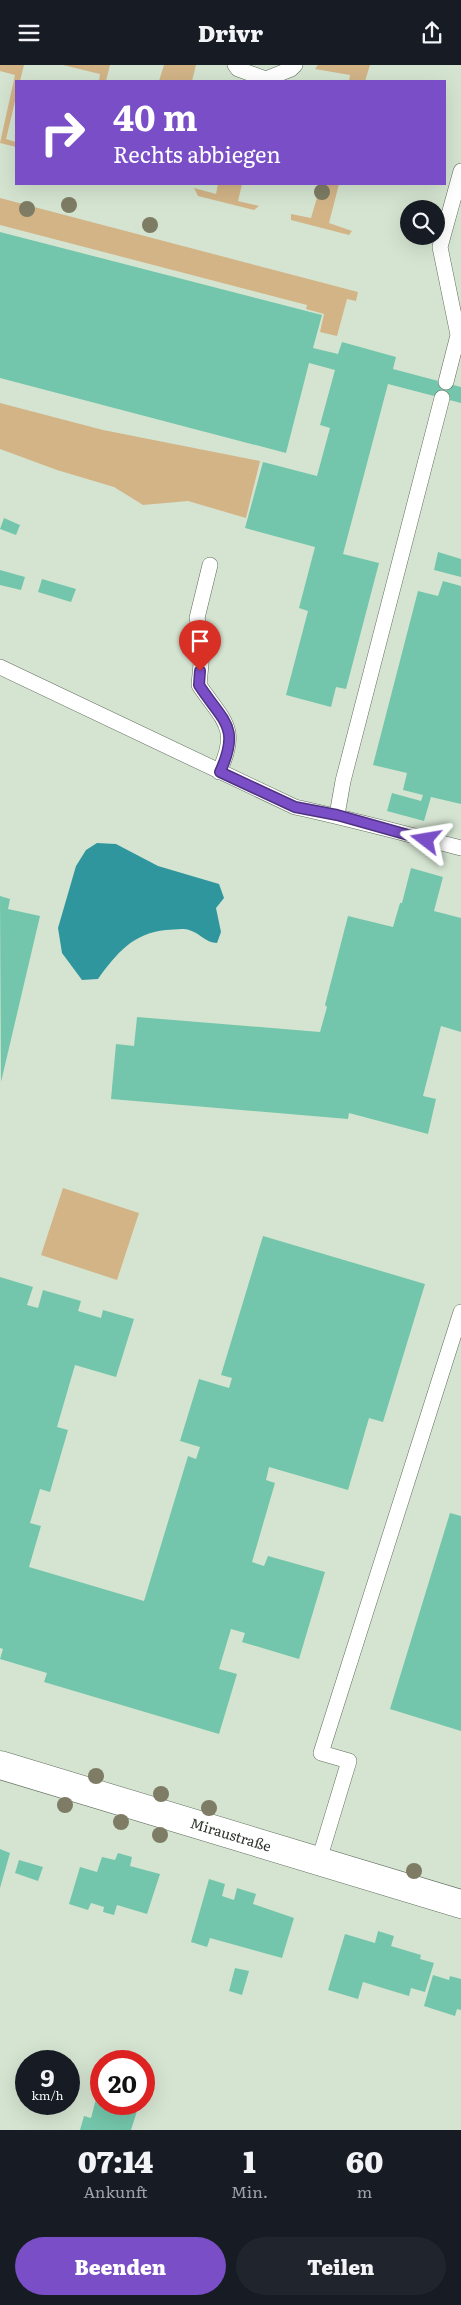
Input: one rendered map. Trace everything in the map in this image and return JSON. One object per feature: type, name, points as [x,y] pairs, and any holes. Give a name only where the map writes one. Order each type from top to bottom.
[{"type":"street","name":"Miraustraße","points":[[0,1765],[461,1904]]},
{"type":"lane","points":[[235,65],[238,69],[266,79],[292,69],[295,65]]},
{"type":"lane","points":[[446,382],[458,335],[440,247],[461,171]]},
{"type":"lane","points":[[337,815],[342,781],[442,398]]},
{"type":"lane","points":[[210,565],[198,618],[203,643],[199,685],[223,718],[230,737],[228,754],[220,772]]},
{"type":"lane","points":[[0,667],[295,807],[337,815],[357,822],[461,848]]},
{"type":"lane","points":[[319,1860],[349,1761],[322,1753],[461,1312]]},
{"type":"shaded area","points":[[0,65],[24,65],[20,80],[15,80],[15,101],[6,139],[15,142],[15,147],[0,143],[15,75],[0,71]]},
{"type":"shaded area","points":[[63,65],[110,65],[106,80],[99,80],[100,74]]},
{"type":"shaded area","points":[[164,65],[196,65],[192,80],[159,80]]},
{"type":"shaded area","points":[[318,65],[370,65],[365,80],[349,80],[350,75],[315,69]]},
{"type":"shaded area","points":[[218,185],[242,185],[238,201],[259,206],[254,210],[198,196],[194,188],[216,194]]},
{"type":"shaded area","points":[[321,185],[339,185],[329,223],[352,231],[349,235],[291,220],[291,214],[311,218]]},
{"type":"shaded area","points":[[0,198],[358,292],[356,301],[347,299],[337,336],[320,332],[324,314],[306,309],[307,305],[0,225]]},
{"type":"shaded area","points":[[0,403],[103,430],[260,461],[246,518],[188,501],[143,505],[114,487],[57,470],[0,449]]},
{"type":"shaded area","points":[[63,1188],[139,1213],[117,1280],[41,1255]]},
{"type":"water","points":[[97,843],[116,844],[158,866],[219,884],[224,898],[216,908],[221,932],[217,943],[213,943],[187,929],[154,932],[144,935],[126,946],[98,979],[82,980],[62,953],[58,928],[76,866],[86,850]]},
{"type":"building","points":[[0,232],[322,315],[313,348],[338,354],[342,342],[396,357],[393,369],[461,387],[461,403],[388,384],[343,554],[379,563],[346,689],[336,687],[331,707],[286,695],[308,611],[299,608],[315,547],[245,528],[263,462],[317,476],[330,428],[320,425],[335,370],[309,363],[286,453],[0,378]]},
{"type":"building","points":[[4,518],[20,525],[16,535],[0,529]]},
{"type":"building","points":[[438,552],[461,559],[461,577],[434,570]]},
{"type":"building","points":[[0,570],[25,577],[21,590],[0,585]]},
{"type":"building","points":[[42,579],[76,589],[71,602],[38,592]]},
{"type":"building","points":[[443,581],[461,586],[461,804],[431,797],[424,821],[387,811],[392,793],[421,801],[423,795],[403,790],[407,773],[373,765],[418,591],[438,596]]},
{"type":"building","points":[[411,868],[443,877],[434,911],[461,918],[461,1032],[441,1026],[423,1096],[436,1099],[428,1134],[349,1113],[348,1119],[111,1099],[116,1044],[134,1046],[137,1017],[320,1032],[348,916],[393,927],[400,903],[402,903]]},
{"type":"building","points":[[0,896],[10,899],[8,909],[40,916],[1,1082]]},
{"type":"building","points":[[263,1236],[425,1284],[383,1422],[369,1418],[348,1490],[269,1467],[266,1480],[275,1483],[252,1562],[264,1566],[268,1556],[325,1572],[299,1659],[242,1642],[245,1633],[231,1629],[219,1669],[237,1674],[219,1734],[44,1682],[47,1673],[0,1659],[3,1649],[0,1648],[0,1277],[33,1287],[27,1305],[38,1308],[43,1290],[81,1301],[78,1311],[101,1318],[103,1310],[134,1319],[116,1377],[75,1365],[57,1427],[68,1430],[50,1492],[40,1489],[30,1523],[41,1526],[29,1567],[144,1601],[188,1456],[196,1459],[200,1447],[180,1441],[199,1379],[229,1388],[232,1378],[221,1375]]},
{"type":"building","points":[[450,1513],[461,1516],[461,1731],[390,1709]]},
{"type":"building","points":[[0,1849],[10,1853],[0,1888]]},
{"type":"building","points":[[118,1853],[132,1857],[130,1866],[160,1874],[147,1914],[117,1905],[114,1915],[103,1912],[104,1907],[91,1903],[88,1910],[69,1904],[80,1867],[97,1872],[102,1857],[115,1860]]},
{"type":"building","points":[[19,1860],[43,1867],[38,1881],[15,1873]]},
{"type":"building","points":[[209,1879],[225,1884],[222,1896],[234,1900],[237,1888],[256,1894],[253,1904],[294,1918],[282,1958],[210,1938],[207,1947],[191,1942]]},
{"type":"building","points":[[378,1931],[394,1936],[391,1946],[421,1955],[420,1959],[434,1963],[425,1992],[411,1988],[409,1996],[363,1982],[358,1999],[328,1990],[345,1934],[375,1943]]},
{"type":"building","points":[[235,1968],[249,1971],[242,1995],[229,1991]]},
{"type":"building","points":[[433,1975],[449,1980],[450,1976],[461,1979],[461,2010],[457,2009],[455,2016],[424,2006]]},
{"type":"building","points":[[92,2115],[136,2115],[131,2130],[80,2130],[84,2116],[91,2118]]},
{"type":"route","points":[[200,671],[199,685],[223,718],[230,737],[228,754],[220,772],[295,807],[337,815],[426,840]]}]
